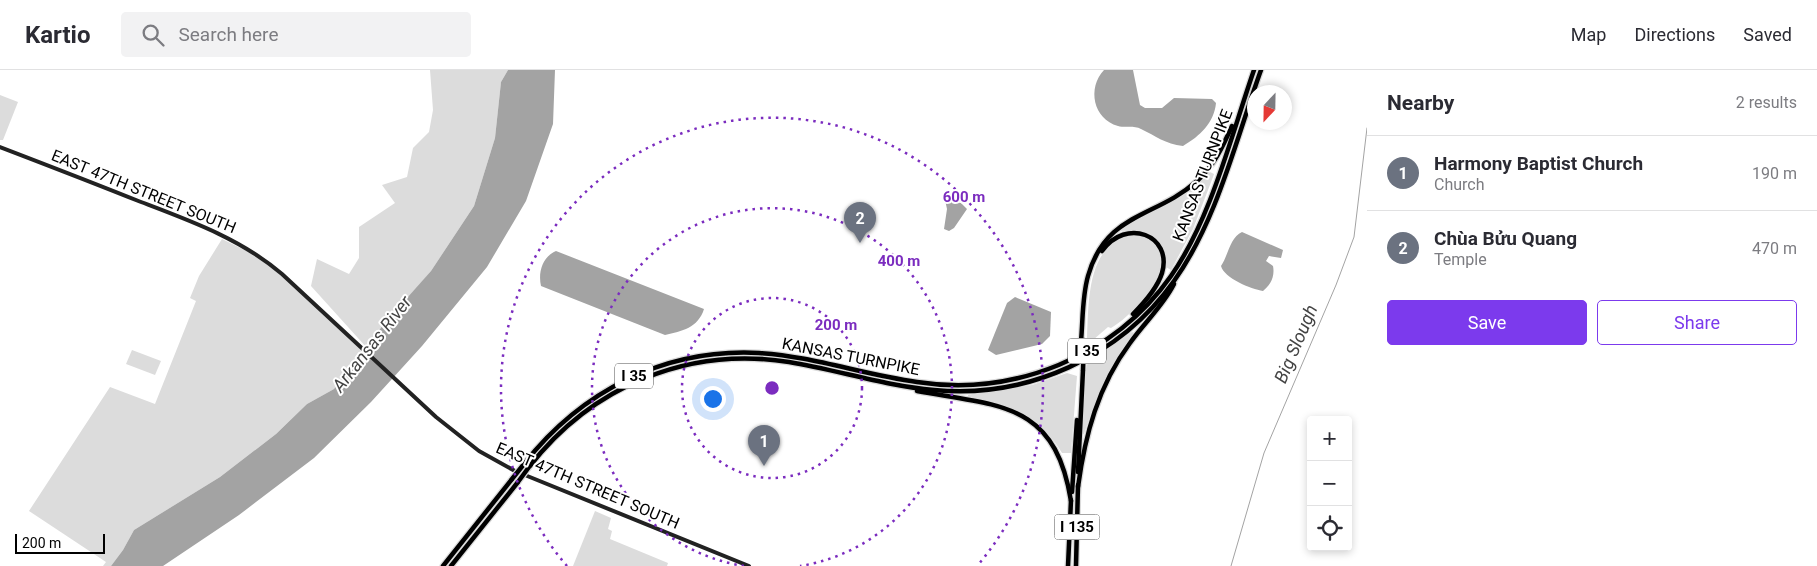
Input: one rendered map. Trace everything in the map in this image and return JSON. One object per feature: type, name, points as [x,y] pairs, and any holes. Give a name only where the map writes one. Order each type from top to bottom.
[{"type":"highway","name":"KANSAS TURNPIKE","points":[[443,566],[524,464],[568,418],[598,394],[630,377],[671,362],[707,355],[735,353],[772,354],[792,356],[905,381],[962,386],[1000,382],[1025,376],[1055,367],[1095,347],[1144,308],[1164,285],[1186,252],[1203,216],[1254,70]]},
{"type":"highway","name":"KANSAS TURNPIKE","points":[[451,566],[555,437],[600,400],[634,382],[669,368],[695,362],[733,359],[770,360],[934,390],[978,391],[1011,386],[1049,376],[1089,357],[1120,337],[1150,310],[1181,271],[1210,213],[1260,70]]},
{"type":"highway","points":[[1071,501],[1085,287],[1099,250],[1111,234],[1130,220],[1178,194],[1203,175],[1221,149],[1244,100]]},
{"type":"highway","points":[[1083,340],[1089,281],[1103,250],[1110,241],[1123,233],[1136,232],[1151,238],[1158,245],[1163,259],[1162,272],[1158,282],[1143,304],[1095,347]]},
{"type":"highway","points":[[1078,487],[1090,424],[1106,383],[1121,356],[1171,290],[1181,271]]},
{"type":"highway","points":[[1078,487],[1081,371]]},
{"type":"highway","points":[[888,383],[901,388],[1002,407],[1030,420],[1052,442],[1059,455],[1067,478],[1071,501]]},
{"type":"highway","name":"I 135","points":[[1076,566],[1078,487]]},
{"type":"highway","name":"I 135","points":[[1068,566],[1071,501]]},
{"type":"main road","name":"EAST 47TH STREET SOUTH","points":[[0,146],[200,225],[242,245],[275,268],[460,438],[495,461],[535,480],[749,566]]},
{"type":"shaded area","points":[[430,70],[508,70],[501,82],[495,138],[474,206],[431,271],[367,348],[311,286],[317,259],[349,274],[359,258],[359,227],[395,203],[382,185],[407,177],[413,148],[429,132],[433,110]]},
{"type":"shaded area","points":[[0,95],[18,102],[3,140],[0,140]]},
{"type":"shaded area","points":[[1210,172],[1214,174],[1193,229],[1171,270],[1166,267],[1163,248],[1153,236],[1137,231],[1119,231],[1139,216],[1182,196],[1195,187]]},
{"type":"shaded area","points":[[1136,235],[1153,242],[1161,253],[1161,266],[1156,281],[1135,309],[1122,320],[1111,328],[1108,327],[1093,340],[1087,338],[1090,290],[1099,260],[1108,248],[1120,239]]},
{"type":"shaded area","points":[[222,239],[263,259],[355,341],[363,354],[334,389],[307,404],[276,434],[220,477],[134,530],[111,566],[103,566],[106,562],[29,511],[110,387],[155,404],[196,301],[190,298],[199,276]]},
{"type":"shaded area","points":[[1132,332],[1134,333],[1105,381],[1084,434],[1082,434],[1085,372],[1088,362]]},
{"type":"shaded area","points":[[132,350],[161,361],[155,375],[126,364]]},
{"type":"shaded area","points":[[1067,373],[1077,376],[1071,453],[1062,453],[1044,430],[1021,414],[996,404],[968,398],[968,395],[972,394],[1032,385]]},
{"type":"shaded area","points":[[595,511],[611,518],[608,529],[612,531],[610,539],[668,563],[667,566],[573,566]]},
{"type":"water","name":"Arkansas River","points":[[508,70],[555,70],[553,124],[526,201],[487,267],[422,346],[371,402],[314,458],[239,515],[163,566],[111,566],[134,530],[220,477],[276,434],[307,404],[334,389],[384,324],[431,271],[474,206],[495,138],[501,82]]},
{"type":"water","points":[[1104,70],[1133,70],[1140,105],[1145,108],[1162,108],[1174,98],[1212,99],[1216,103],[1215,110],[1205,128],[1183,146],[1166,142],[1138,128],[1118,126],[1103,117],[1095,102],[1096,85]]},
{"type":"water","points":[[945,200],[961,203],[967,209],[954,228],[949,231],[944,229],[947,209]]},
{"type":"water","points":[[1242,232],[1283,250],[1281,258],[1269,256],[1266,261],[1273,266],[1273,277],[1263,291],[1232,279],[1221,266],[1232,242]]},
{"type":"water","points":[[556,251],[704,309],[694,325],[665,335],[541,286],[540,276],[544,261]]},
{"type":"water","points":[[1015,297],[1051,312],[1050,336],[1042,344],[996,355],[988,350],[1007,303]]},
{"type":"waterway","name":"Big Slough","points":[[1231,566],[1264,453],[1336,285],[1354,237],[1367,128]]},
{"type":"place","name":"Chùa Bửu Quang","points":[[860,243]]},
{"type":"place","name":"Harmony Baptist Church","points":[[764,466]]}]
